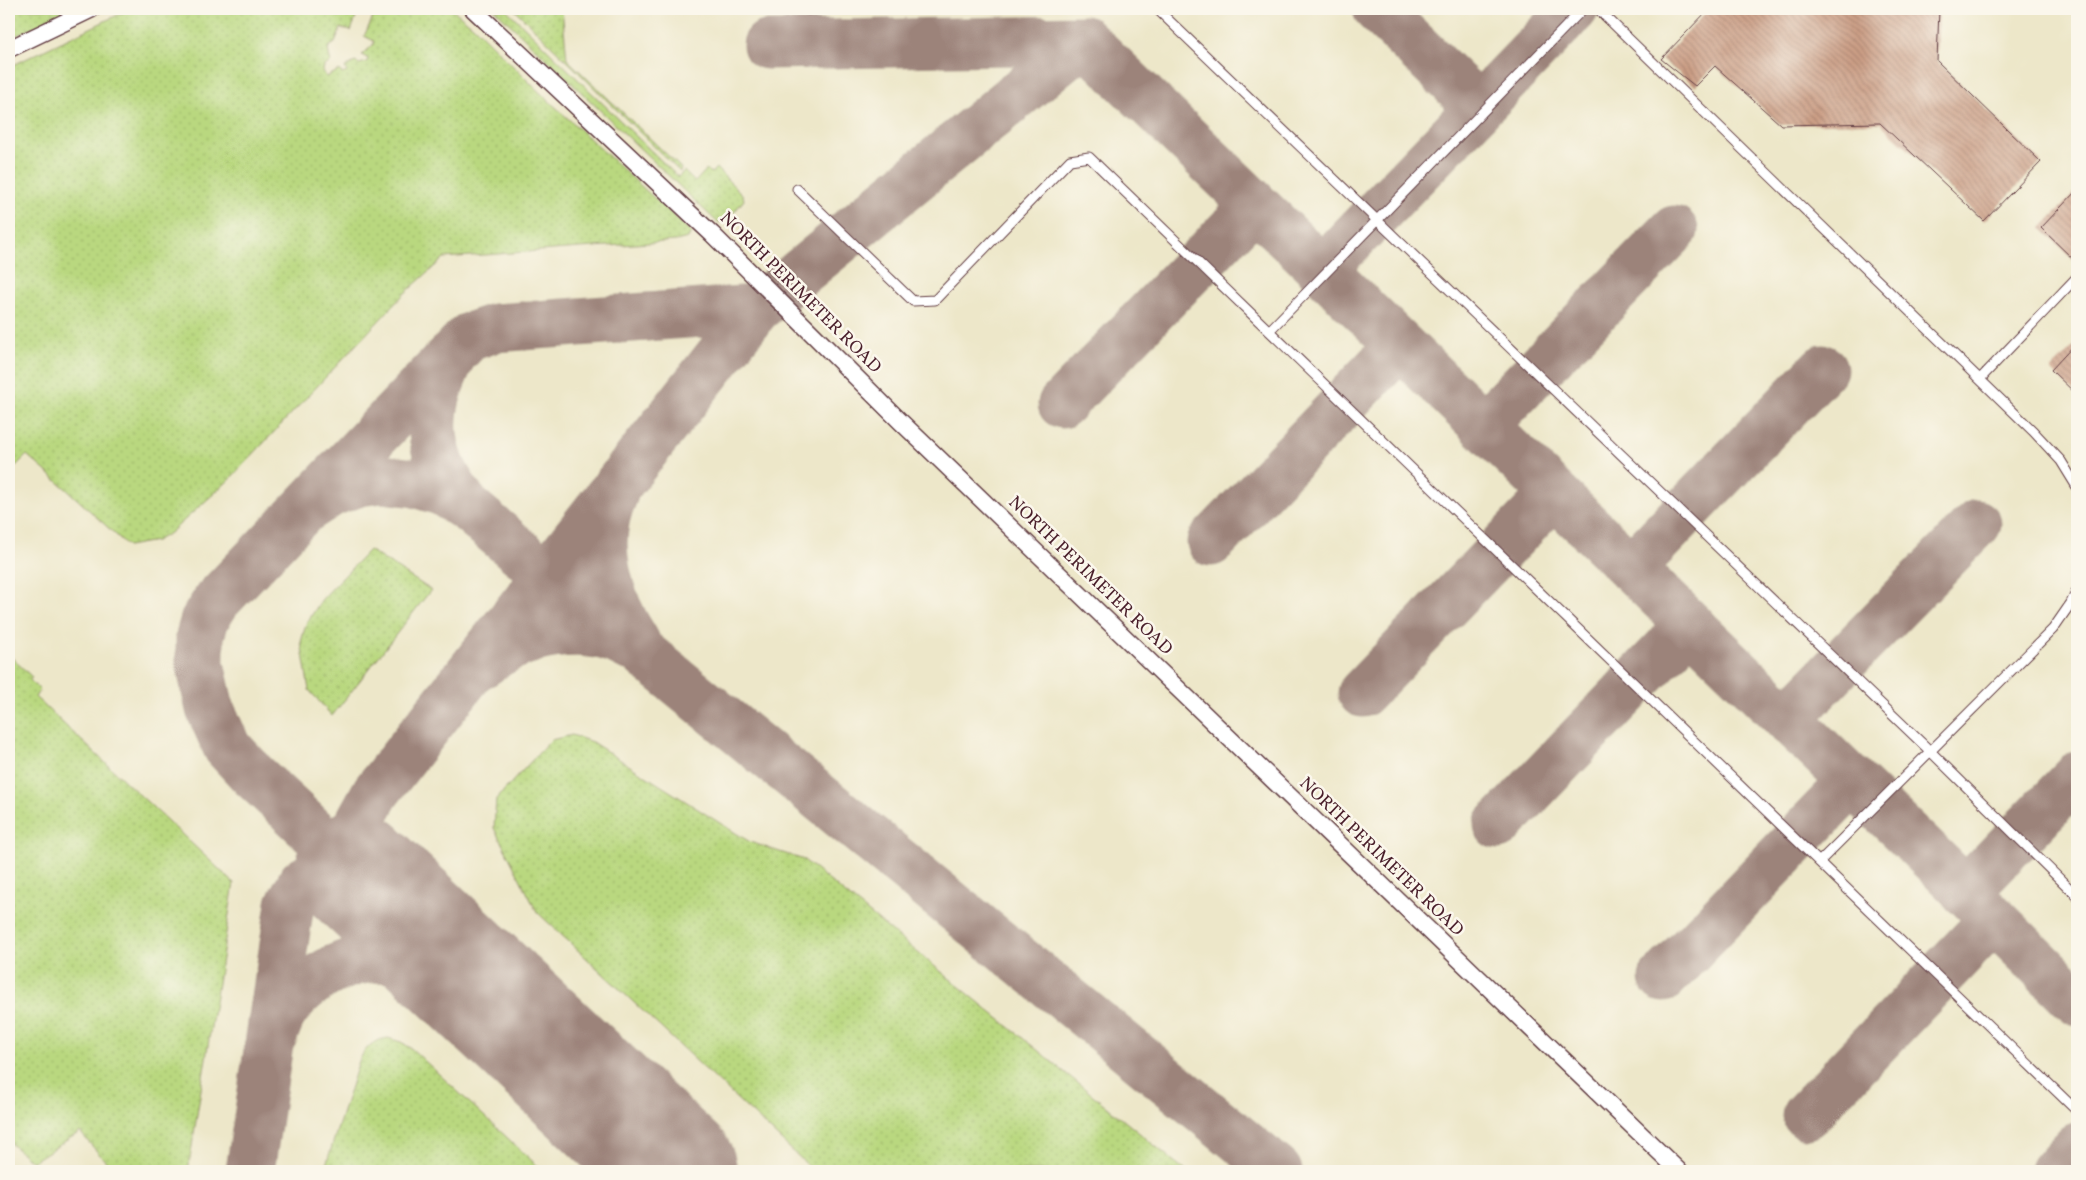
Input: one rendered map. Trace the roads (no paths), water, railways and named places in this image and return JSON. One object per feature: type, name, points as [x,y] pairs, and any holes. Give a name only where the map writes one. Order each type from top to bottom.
[{"type":"street","points":[[9,49],[92,9]]},
{"type":"street","name":"NORTH PERIMETER ROAD","points":[[473,9],[712,234],[901,422],[1679,1171]]},
{"type":"lane","points":[[1156,9],[1929,750],[2077,896]]},
{"type":"lane","points":[[1269,331],[1583,9]]},
{"type":"lane","points":[[1598,9],[1980,379],[2044,443],[2060,461],[2077,486]]},
{"type":"lane","points":[[797,188],[913,301],[935,300],[1070,160],[1089,157],[2077,1111]]},
{"type":"lane","points":[[1980,379],[2077,277]]},
{"type":"lane","points":[[1819,862],[2052,629],[2071,603],[2077,590]]}]
